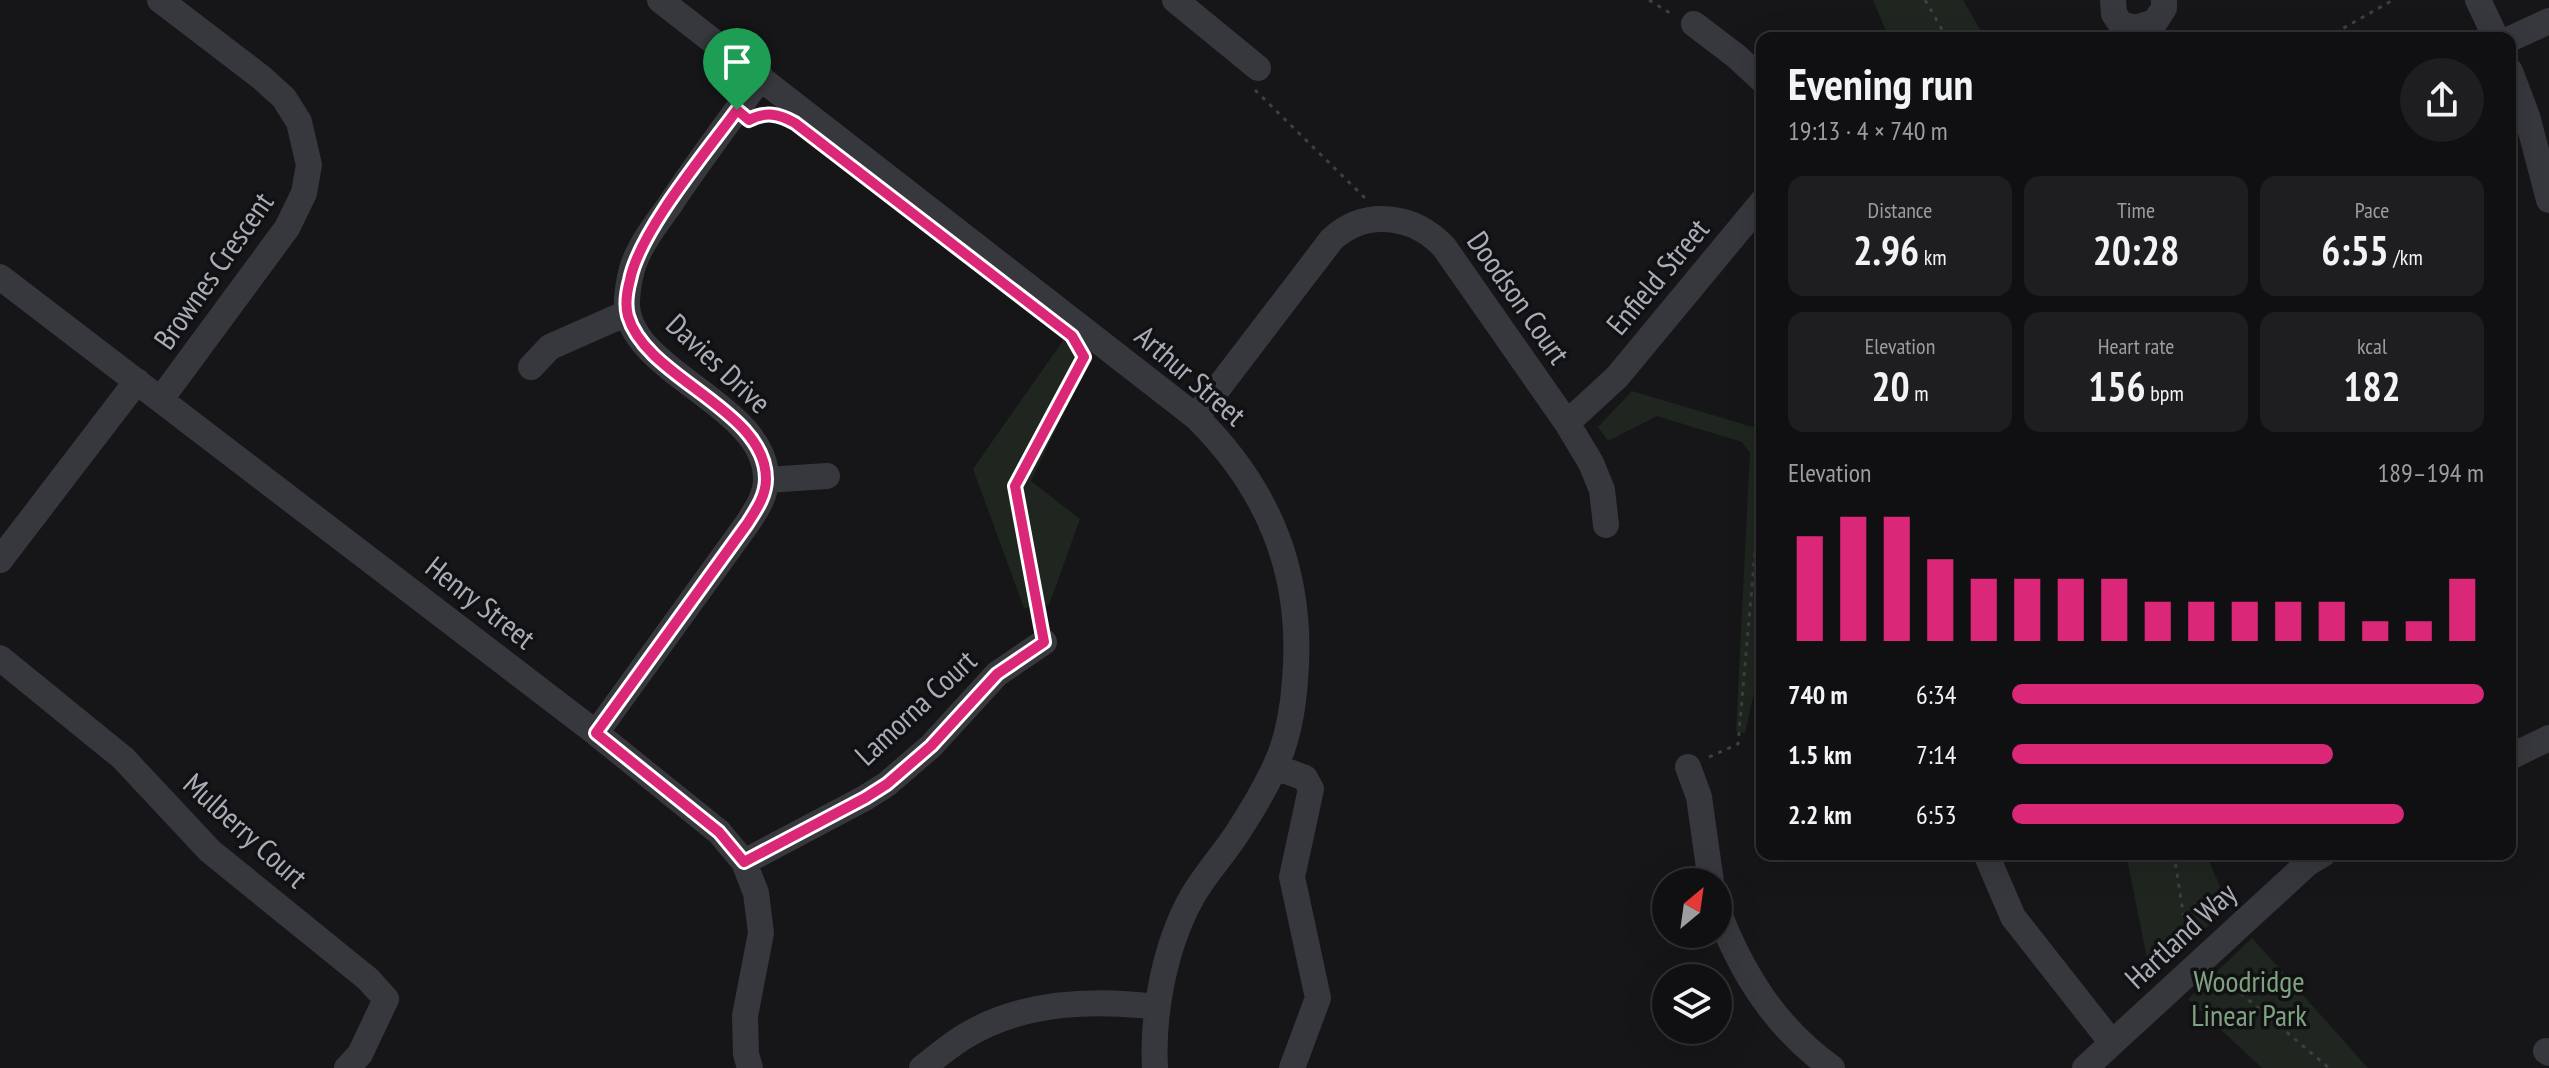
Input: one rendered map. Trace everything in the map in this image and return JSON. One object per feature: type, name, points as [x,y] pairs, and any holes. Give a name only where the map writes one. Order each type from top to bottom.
[{"type":"street","name":"Brownes Crescent","points":[[160,0],[284,98],[304,136],[309,165],[304,193],[287,228],[161,399]]},
{"type":"street","name":"Arthur Street","points":[[660,0],[1196,417],[1220,441],[1266,508],[1280,540],[1297,622],[1294,698],[1276,767],[1238,832],[1193,896],[1176,931],[1157,1007],[1155,1068]]},
{"type":"street","points":[[1175,0],[1256,79]]},
{"type":"street","points":[[2113,0],[2114,14],[2121,24],[2135,28],[2155,22],[2164,8],[2164,0]]},
{"type":"street","points":[[2478,0],[2493,32]]},
{"type":"street","points":[[2516,36],[2549,21]]},
{"type":"street","points":[[1694,24],[1756,74]]},
{"type":"street","name":"Davies Drive","points":[[761,77],[689,175],[642,247],[630,280],[627,313],[632,326],[655,355],[747,433],[763,457],[766,480]]},
{"type":"street","points":[[2516,87],[2527,116],[2549,200]]},
{"type":"street","name":"Enfield Street","points":[[1567,423],[1617,377],[1756,209]]},
{"type":"street","name":"Doodson Court","points":[[1196,417],[1332,239],[1351,225],[1375,218],[1401,221],[1437,239],[1567,423],[1597,475],[1606,507],[1606,525]]},
{"type":"street","name":"Henry Street","points":[[0,277],[596,733],[719,832],[744,862],[756,893],[761,933],[745,1016],[746,1054],[750,1068]]},
{"type":"street","points":[[531,367],[550,347],[627,313]]},
{"type":"street","points":[[0,560],[137,381]]},
{"type":"street","points":[[596,733],[747,524],[759,504],[766,480],[827,476]]},
{"type":"street","name":"Lamorna Court","points":[[744,862],[887,784],[931,746],[997,674],[1044,642]]},
{"type":"street","name":"Mulberry Court","points":[[0,658],[123,758],[210,851],[368,979],[386,999],[360,1054],[347,1068]]},
{"type":"street","points":[[2516,754],[2549,738]]},
{"type":"street","points":[[1276,767],[1305,778],[1311,789],[1292,877],[1318,998],[1292,1068]]},
{"type":"street","points":[[1688,767],[1699,797],[1709,868]]},
{"type":"street","points":[[1989,860],[2013,917],[2112,1043]]},
{"type":"street","name":"Hartland Way","points":[[2085,1068],[2313,860]]},
{"type":"street","points":[[1732,945],[1756,991],[1785,1028],[1832,1068]]},
{"type":"street","points":[[922,1068],[963,1037],[1007,1017],[1059,1005],[1114,1002],[1157,1007]]},
{"type":"path","points":[[1649,0],[1662,10],[1694,24]]},
{"type":"path","points":[[1925,0],[1944,32]]},
{"type":"path","points":[[2337,32],[2393,0]]},
{"type":"path","points":[[1256,79],[1364,197],[1355,202]]},
{"type":"path","points":[[1044,642],[1015,486],[1084,357]]},
{"type":"path","points":[[1688,767],[1738,744],[1756,541]]},
{"type":"path","points":[[2175,860],[2184,919],[2201,960],[2329,1068]]},
{"type":"green space","points":[[1873,0],[1963,0],[1982,32],[1886,32]]},
{"type":"green space","points":[[1067,335],[1087,365],[1031,481],[1080,519],[1049,605],[1024,608],[973,469]]},
{"type":"green space","points":[[1632,391],[1756,426],[1756,684],[1745,733],[1736,731],[1750,453],[1742,442],[1657,416],[1608,441],[1598,427]]},
{"type":"green space","name":"Woodridge Linear Park","points":[[2127,860],[2209,860],[2229,907],[2151,978]]},
{"type":"green space","name":"Woodridge Linear Park","points":[[2252,938],[2368,1068],[2262,1068],[2188,999]]},
{"type":"route","points":[[737,110],[749,120],[773,114],[795,123],[1072,336],[1084,357],[1015,486],[1044,642],[997,674],[931,746],[887,784],[744,862],[719,832],[596,733],[747,524],[764,492],[765,468],[757,445],[729,416],[655,355],[632,326],[627,313],[630,280],[642,247],[689,175],[737,110]]}]
